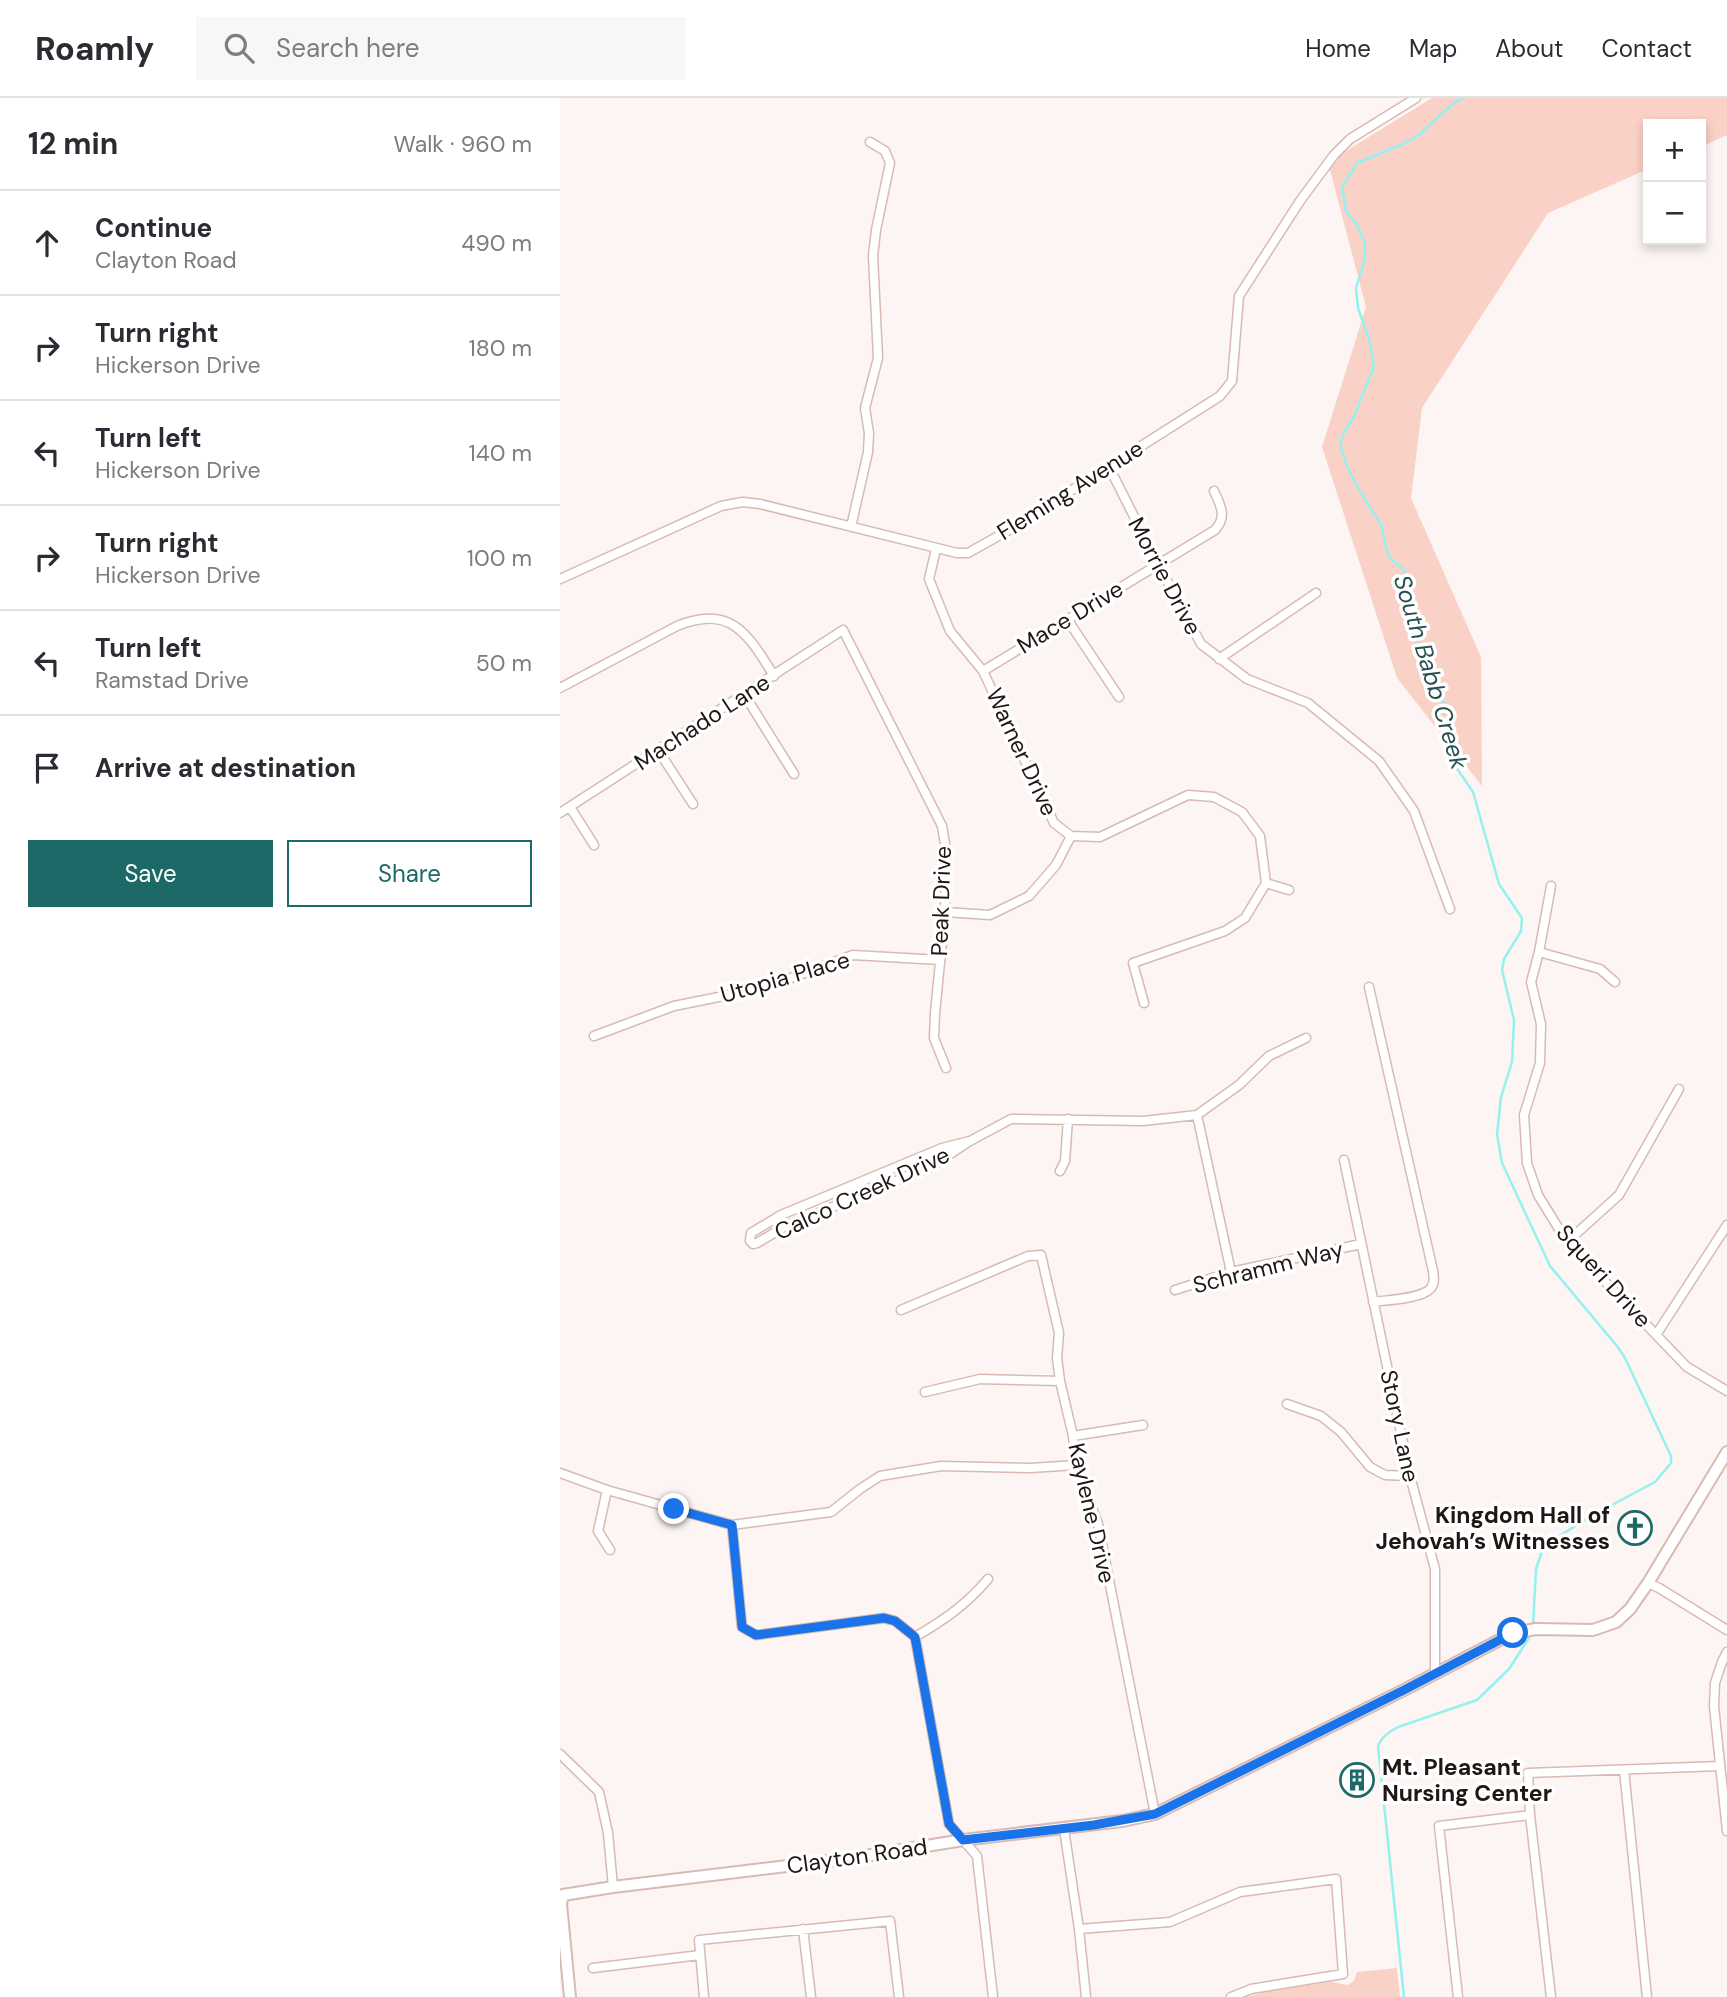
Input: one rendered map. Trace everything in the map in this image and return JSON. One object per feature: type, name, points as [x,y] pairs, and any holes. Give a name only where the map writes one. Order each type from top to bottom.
[{"type":"street","name":"Fleming Avenue","points":[[560,579],[721,506],[743,502],[957,553],[968,553],[1009,530],[1220,396],[1232,381],[1239,296],[1300,201],[1334,155],[1350,139],[1416,98]]},
{"type":"street","points":[[851,527],[868,452],[869,433],[865,408],[878,359],[873,256],[890,163],[885,151],[870,142]]},
{"type":"street","name":"Morrie Drive","points":[[1109,467],[1157,564],[1201,644],[1247,679],[1308,703],[1379,761],[1414,811],[1450,909]]},
{"type":"street","name":"Mace Drive","points":[[983,671],[1215,530],[1222,522],[1222,510],[1214,491]]},
{"type":"street","name":"Warner Drive","points":[[936,549],[929,579],[950,631],[983,671],[1054,823],[1072,836],[1100,838],[1188,795],[1214,797],[1242,812],[1260,836],[1266,883]]},
{"type":"street","points":[[1219,659],[1316,593]]},
{"type":"street","points":[[560,688],[677,626],[704,618],[731,623],[744,633],[774,676]]},
{"type":"street","points":[[1067,619],[1119,698]]},
{"type":"street","name":"Machado Lane","points":[[560,813],[843,630]]},
{"type":"street","name":"Peak Drive","points":[[843,630],[942,826],[946,850],[946,912],[934,1038],[946,1068]]},
{"type":"street","points":[[744,694],[794,774]]},
{"type":"street","points":[[658,750],[693,804]]},
{"type":"street","points":[[570,807],[594,845]]},
{"type":"street","points":[[946,912],[990,915],[1030,896],[1056,865],[1072,836]]},
{"type":"street","points":[[1144,1003],[1133,963],[1225,931],[1245,918],[1266,883],[1289,890]]},
{"type":"street","name":"Squeri Drive","points":[[1551,886],[1531,982],[1541,1024],[1540,1063],[1524,1115],[1527,1163],[1538,1195],[1567,1242],[1656,1335],[1687,1367],[1727,1391]]},
{"type":"street","points":[[1539,952],[1600,969],[1615,982]]},
{"type":"street","name":"Utopia Place","points":[[594,1036],[674,1006],[764,988],[853,955],[940,960]]},
{"type":"street","points":[[1369,987],[1434,1280],[1429,1290],[1420,1295],[1373,1302]]},
{"type":"street","name":"Calco Creek Drive","points":[[970,1141],[942,1148],[781,1215],[751,1233],[750,1241],[757,1243],[784,1227],[932,1166],[1011,1119],[1143,1121],[1197,1115],[1238,1085],[1269,1056],[1306,1038]]},
{"type":"street","points":[[1567,1242],[1619,1195],[1679,1089]]},
{"type":"street","points":[[1197,1115],[1231,1272]]},
{"type":"street","points":[[1060,1171],[1065,1161],[1068,1119]]},
{"type":"street","name":"Story Lane","points":[[1344,1160],[1410,1476],[1435,1569],[1435,1674]]},
{"type":"street","points":[[1656,1335],[1727,1225]]},
{"type":"street","name":"Schramm Way","points":[[1175,1290],[1231,1272],[1361,1244]]},
{"type":"street","name":"Kaylene Drive","points":[[901,1310],[1028,1256],[1041,1255],[1059,1333],[1056,1358],[1073,1436],[1076,1465],[1098,1524],[1155,1814]]},
{"type":"street","points":[[925,1392],[980,1379],[1060,1381]]},
{"type":"street","points":[[1287,1404],[1321,1416],[1341,1432],[1370,1467],[1385,1475],[1410,1476]]},
{"type":"street","points":[[1073,1436],[1143,1425]]},
{"type":"street","name":"Clayton Road","points":[[561,1894],[853,1858],[1155,1814],[1495,1642],[1524,1630],[1584,1631],[1608,1626],[1623,1616],[1648,1583],[1727,1452]]},
{"type":"street","points":[[560,1473],[607,1490],[732,1525],[831,1512],[880,1476],[941,1466],[1031,1468],[1076,1465]]},
{"type":"street","points":[[607,1490],[598,1531],[610,1550]]},
{"type":"street","points":[[732,1525],[742,1627],[756,1635],[884,1618],[895,1621],[915,1637],[949,1824],[977,1856],[993,1997]]},
{"type":"street","points":[[915,1637],[973,1597],[988,1579]]},
{"type":"street","points":[[1648,1583],[1727,1629]]},
{"type":"street","points":[[1727,1652],[1715,1683],[1714,1706],[1727,1831]]},
{"type":"street","points":[[560,1754],[599,1791],[608,1833],[613,1887]]},
{"type":"street","points":[[1551,1997],[1530,1815],[1528,1773],[1720,1766]]},
{"type":"street","points":[[1624,1770],[1647,1997]]},
{"type":"street","points":[[1458,1997],[1439,1826],[1530,1815]]},
{"type":"street","points":[[1064,1829],[1086,1997]]},
{"type":"street","points":[[1079,1928],[1170,1922],[1240,1892],[1336,1879],[1343,1974],[1251,1989],[1231,1997]]},
{"type":"street","points":[[561,1894],[570,1997]]},
{"type":"street","points":[[704,1997],[699,1941],[890,1921],[899,1997]]},
{"type":"street","points":[[803,1929],[811,1997]]},
{"type":"street","points":[[593,1968],[700,1955]]},
{"type":"shaded area","points":[[1432,98],[1727,98],[1727,135],[1706,145],[1706,119],[1643,119],[1643,171],[1548,213],[1422,408],[1411,498],[1481,657],[1482,786],[1397,678],[1322,447],[1366,307],[1328,162]]},
{"type":"shaded area","points":[[1397,1968],[1400,1997],[1246,1997],[1281,1988],[1332,1982],[1348,1985],[1354,1981],[1357,1972]]},
{"type":"waterway","name":"South Babb Creek","points":[[1462,98],[1419,135],[1357,163],[1342,187],[1346,211],[1357,224],[1365,244],[1365,258],[1356,288],[1358,308],[1370,342],[1374,367],[1340,444],[1347,467],[1381,524],[1388,556],[1404,570],[1418,644],[1455,734],[1454,764],[1473,792],[1499,884],[1522,918],[1521,931],[1504,959],[1502,970],[1514,1020],[1512,1062],[1501,1097],[1497,1134],[1502,1163],[1550,1266],[1625,1358],[1671,1456],[1671,1463],[1655,1482],[1595,1514],[1546,1546],[1536,1569],[1533,1626]]},
{"type":"waterway","name":"South Babb Creek","points":[[1404,1997],[1378,1746],[1384,1737],[1398,1727],[1477,1700],[1509,1669],[1531,1632]]},
{"type":"place","name":"Kingdom Hall of Jehovah’s Witnesses","points":[[1635,1528]]},
{"type":"place","name":"Mt. Pleasant Nursing Center","points":[[1357,1780]]},
{"type":"route","points":[[674,1509],[732,1525],[742,1627],[756,1635],[884,1618],[895,1621],[915,1637],[949,1824],[963,1840],[1094,1825],[1155,1814],[1513,1633]]}]
